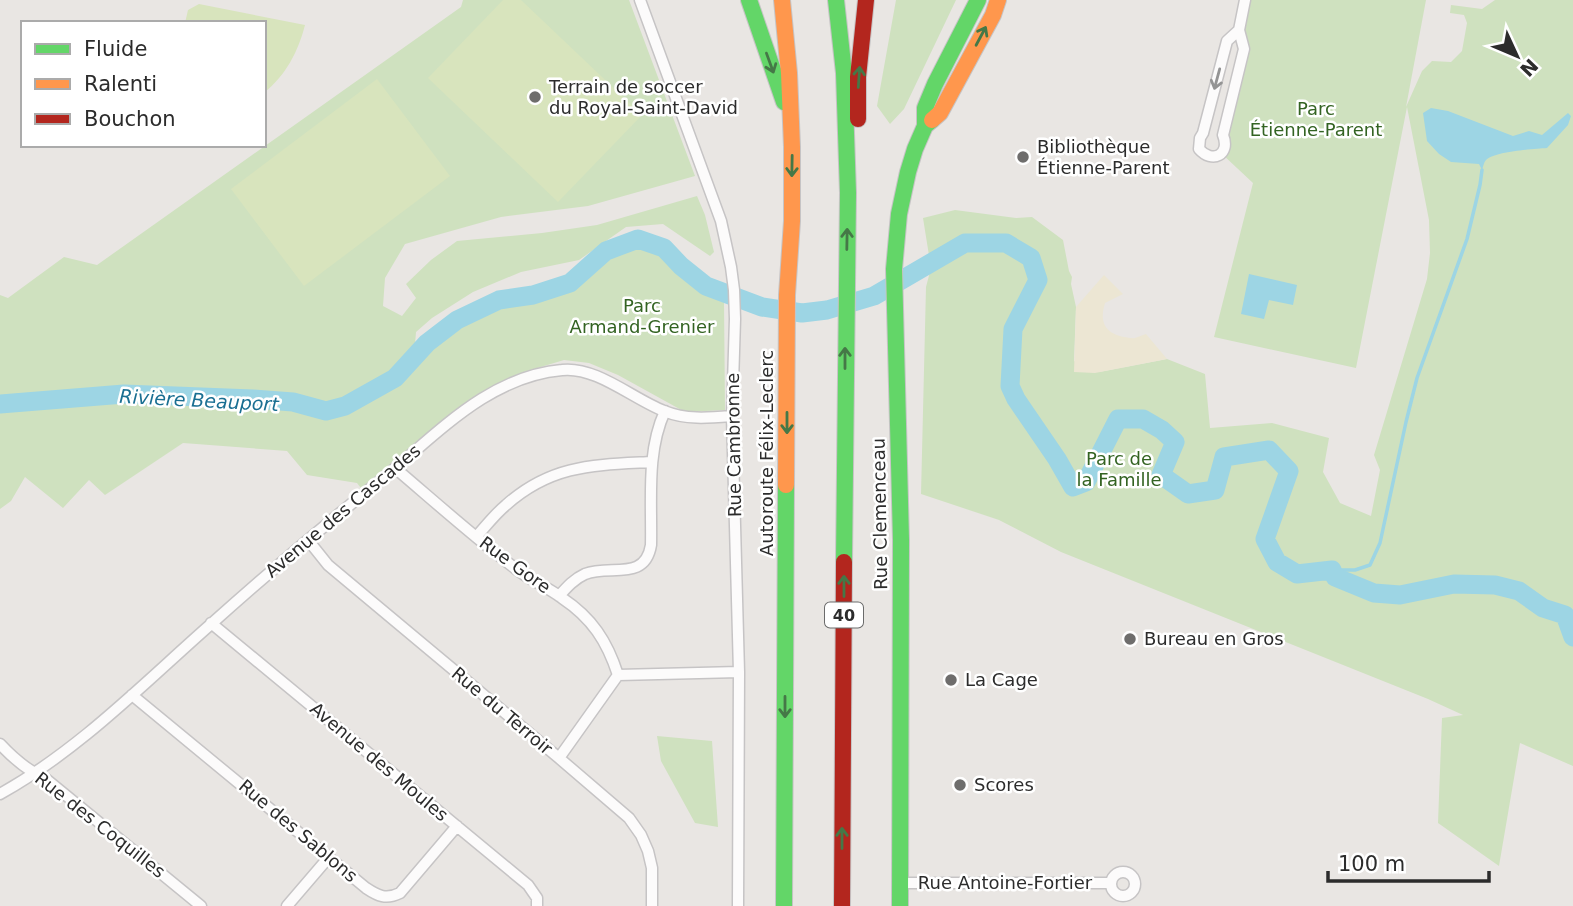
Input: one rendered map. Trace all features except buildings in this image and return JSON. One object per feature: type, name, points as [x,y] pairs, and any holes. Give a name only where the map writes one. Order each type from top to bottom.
[{"type":"main road","points":[[749,0],[792,125]]},
{"type":"main road","name":"Autoroute Félix-Leclerc","points":[[782,0],[792,125],[787,295],[784,906]]},
{"type":"main road","name":"40","points":[[836,0],[844,73],[848,193],[842,906]]},
{"type":"main road","points":[[848,193],[857,158],[858,78],[866,0]]},
{"type":"main road","name":"Rue Clemenceau","points":[[900,906],[901,540],[894,269],[899,214],[908,172],[925,126],[925,108],[978,0]]},
{"type":"main road","name":"Rue Clemenceau","points":[[925,126],[940,113],[993,15],[998,0]]},
{"type":"street","name":"Rue Cambronne","points":[[640,0],[721,221],[734,290],[732,416],[739,672],[738,906]]},
{"type":"street","points":[[1239,30],[1227,41],[1200,138],[1199,149],[1204,155],[1213,157],[1222,154],[1226,146],[1223,135],[1244,49],[1239,30],[1245,0]]},
{"type":"street","name":"Avenue des Cascades","points":[[0,794],[73,745],[307,540],[450,421],[505,385],[537,374],[565,369],[592,374],[664,411],[692,418],[732,416]]},
{"type":"street","points":[[559,596],[575,579],[587,573],[632,569],[642,565],[649,555],[652,462],[656,430],[664,411]]},
{"type":"street","points":[[476,537],[506,505],[531,486],[559,472],[589,466],[652,462]]},
{"type":"street","name":"Rue Gore","points":[[395,468],[476,537],[587,619],[601,635],[618,675]]},
{"type":"street","name":"Rue du Terroir","points":[[307,540],[328,565],[629,818],[648,851],[652,868],[652,906]]},
{"type":"street","name":"Avenue des Moules","points":[[211,623],[528,885],[537,898],[537,906]]},
{"type":"street","points":[[559,758],[618,675],[739,672]]},
{"type":"street","name":"Rue des Sablons","points":[[132,695],[329,857],[384,898],[400,893],[457,826]]},
{"type":"street","name":"Rue des Coquilles","points":[[0,744],[201,906]]},
{"type":"street","points":[[287,906],[329,857]]},
{"type":"street","name":"Rue Antoine-Fortier","points":[[900,883],[1110,883]]},
{"type":"green space","name":"Parc Armand-Grenier","points":[[463,0],[629,0],[695,176],[588,206],[501,217],[405,244],[385,278],[383,306],[402,316],[416,298],[406,284],[431,260],[457,241],[597,225],[697,196],[705,215],[714,252],[710,256],[663,224],[626,227],[579,260],[521,272],[473,292],[432,318],[416,332],[414,357],[419,360],[462,321],[492,309],[570,290],[584,282],[620,252],[637,246],[647,247],[670,258],[701,287],[724,302],[725,410],[685,412],[618,375],[589,363],[564,360],[524,372],[486,393],[364,492],[357,483],[307,475],[287,451],[183,443],[105,495],[89,480],[63,508],[25,477],[11,501],[0,509],[0,295],[8,298],[64,257],[97,265],[461,7]]},
{"type":"green space","name":"Terrain de soccer du Royal-Saint-David","points":[[503,0],[521,0],[642,115],[558,202],[428,78]]},
{"type":"green space","points":[[896,0],[956,0],[904,109],[890,124],[877,106]]},
{"type":"green space","points":[[1245,0],[1426,0],[1406,107],[1422,71],[1432,61],[1451,62],[1462,51],[1467,23],[1464,15],[1450,13],[1451,5],[1482,9],[1495,0],[1573,0],[1573,766],[1520,743],[1499,866],[1438,823],[1442,718],[1463,715],[1061,552],[999,520],[921,494],[926,287],[931,268],[923,218],[955,210],[1016,218],[1032,217],[1063,240],[1076,307],[1074,361],[1099,372],[1167,359],[1205,374],[1210,428],[1272,423],[1329,438],[1323,472],[1340,503],[1371,516],[1380,470],[1374,455],[1427,279],[1430,253],[1429,220],[1407,107],[1356,368],[1214,337],[1253,183],[1222,154],[1244,49]]},
{"type":"green space","points":[[199,4],[305,25],[290,62],[279,79],[266,91],[266,21],[185,21],[188,10]]},
{"type":"green space","points":[[377,79],[450,176],[304,286],[231,189]]},
{"type":"green space","points":[[657,736],[712,741],[718,827],[695,823],[661,761]]},
{"type":"sand","points":[[1104,275],[1123,294],[1105,303],[1105,326],[1112,333],[1124,337],[1134,338],[1146,334],[1167,359],[1095,373],[1074,372],[1076,307]]},
{"type":"water","points":[[1431,108],[1448,111],[1513,136],[1529,131],[1542,135],[1568,113],[1571,116],[1568,125],[1547,148],[1498,154],[1486,160],[1482,170],[1479,164],[1451,162],[1427,141],[1423,113]]},
{"type":"water","points":[[1249,274],[1297,285],[1293,305],[1269,300],[1264,319],[1241,314]]},
{"type":"waterway","points":[[1332,570],[1355,570],[1370,565],[1380,543],[1417,378],[1467,239],[1482,170]]},
{"type":"waterway","name":"Rivière Beauport","points":[[0,404],[124,394],[293,402],[326,411],[345,406],[395,378],[427,343],[457,320],[499,300],[533,295],[570,283],[606,251],[638,239],[664,248],[706,286],[762,307],[802,313],[827,310],[874,296],[965,243],[1006,243],[1031,258],[1038,280],[1013,329],[1010,386],[1073,487],[1086,482],[1118,419],[1143,419],[1162,430],[1175,442],[1161,475],[1188,494],[1215,490],[1224,457],[1269,450],[1289,471],[1265,539],[1277,562],[1297,574],[1332,570],[1335,577],[1374,593],[1400,595],[1454,584],[1495,585],[1519,591],[1543,608],[1565,615],[1573,637]]},
{"type":"traffic: fast","points":[[749,0],[784,102]]},
{"type":"traffic: fast","points":[[836,0],[844,73],[848,193],[844,562]]},
{"type":"traffic: fast","points":[[925,126],[925,108],[935,84],[978,0]]},
{"type":"traffic: fast","points":[[900,906],[901,540],[894,269],[899,214],[908,172],[925,126],[932,120]]},
{"type":"traffic: fast","points":[[784,906],[786,485]]},
{"type":"traffic: slow","points":[[782,0],[792,147],[792,221],[787,295],[786,485]]},
{"type":"traffic: slow","points":[[932,120],[940,113],[993,15],[998,0]]},
{"type":"traffic: jam","points":[[858,119],[858,77],[866,0]]},
{"type":"traffic: jam","points":[[842,906],[844,562]]},
{"type":"place","name":"Terrain de soccer du Royal-Saint-David","points":[[535,97]]},
{"type":"place","name":"Bibliothèque Étienne-Parent","points":[[1023,157]]},
{"type":"place","name":"Bureau en Gros","points":[[1130,639]]},
{"type":"place","name":"La Cage","points":[[951,680]]},
{"type":"place","name":"Scores","points":[[960,785]]},
{"type":"park label","name":"Parc Étienne-Parent","points":[[1316,119]]},
{"type":"park label","name":"Parc de la Famille","points":[[1119,469]]}]
